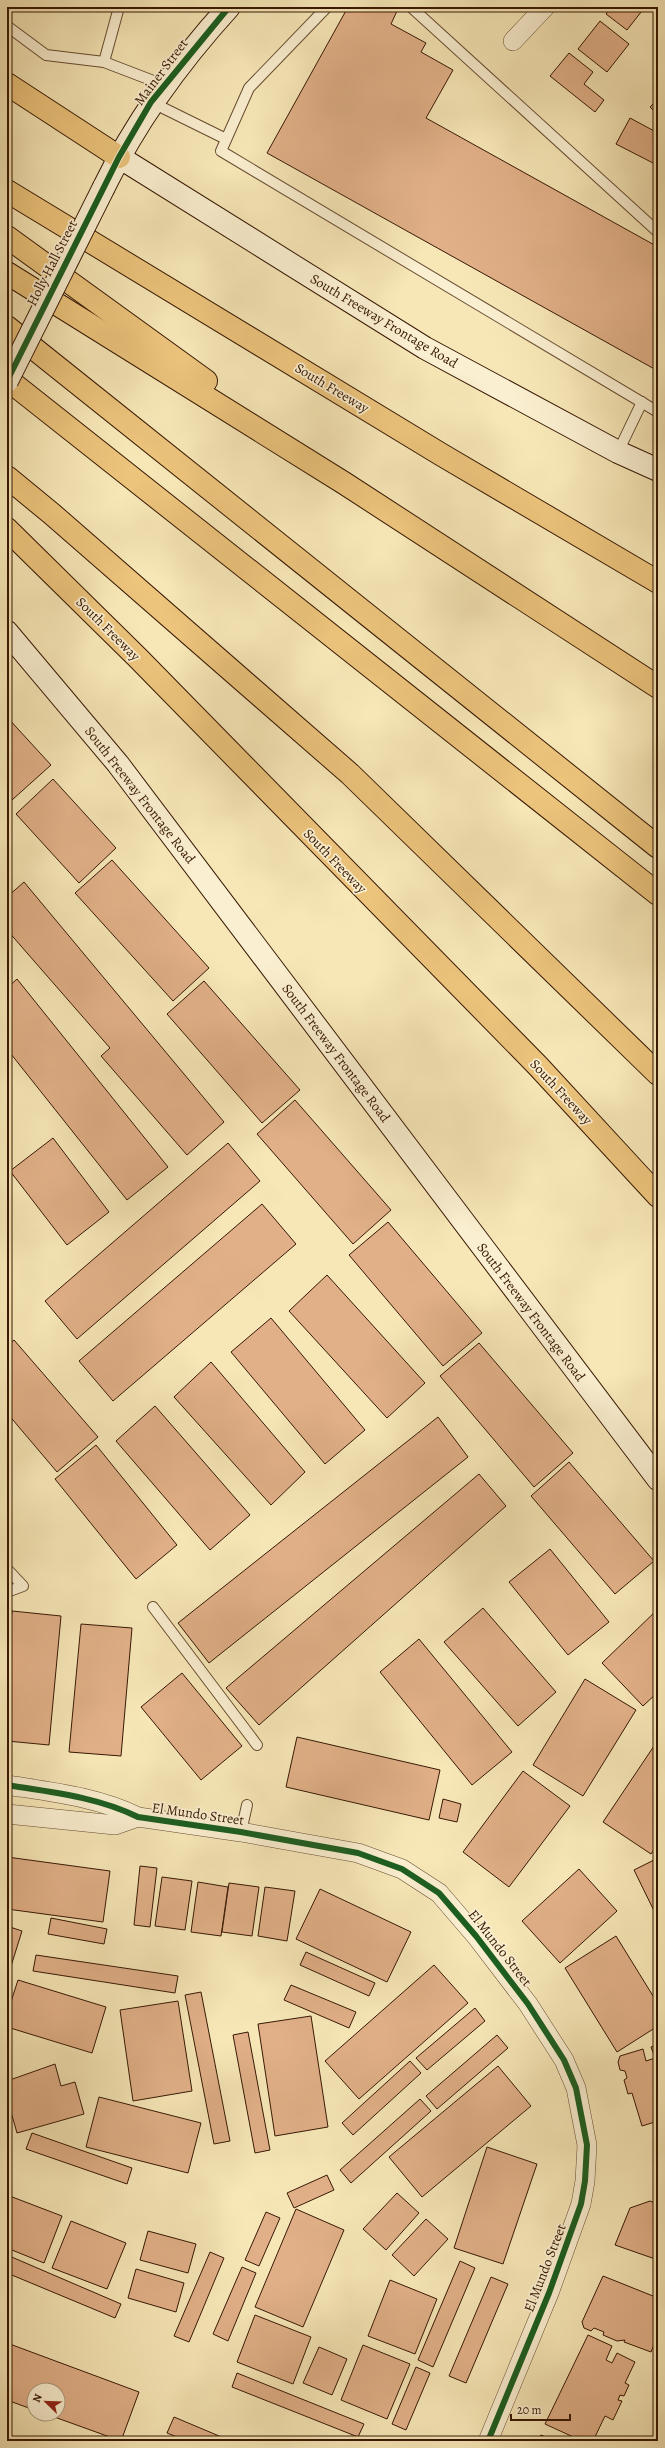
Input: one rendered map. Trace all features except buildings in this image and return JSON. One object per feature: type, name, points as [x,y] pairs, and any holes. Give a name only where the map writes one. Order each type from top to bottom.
[{"type":"highway","points":[[7,84],[119,157]]},
{"type":"highway","name":"South Freeway","points":[[7,191],[442,454],[658,582]]},
{"type":"highway","points":[[7,237],[126,321],[344,483]]},
{"type":"highway","points":[[7,273],[344,483],[658,687]]},
{"type":"highway","points":[[7,327],[658,847]]},
{"type":"highway","points":[[7,380],[658,894]]},
{"type":"highway","points":[[7,461],[52,514]]},
{"type":"highway","points":[[7,478],[52,514],[350,774],[658,1074]]},
{"type":"highway","name":"South Freeway","points":[[7,529],[138,658],[538,1066],[658,1196]]},
{"type":"main road","name":"Mainer Street","points":[[119,157],[158,94],[229,7]]},
{"type":"main road","name":"Holly Hall Street","points":[[7,380],[119,157]]},
{"type":"main road","name":"South Freeway Frontage Road","points":[[119,157],[425,348],[618,452],[658,470]]},
{"type":"main road","name":"South Freeway Frontage Road","points":[[7,632],[118,764],[658,1479]]},
{"type":"street","points":[[513,41],[545,7]]},
{"type":"street","name":"El Mundo Street","points":[[7,1784],[74,1796],[123,1810],[138,1817],[240,1832],[358,1853],[402,1869],[439,1893],[476,1936],[528,2004],[564,2060],[576,2088],[587,2145],[585,2181],[581,2204],[549,2293],[488,2441]]},
{"type":"street","name":"El Mundo Street","points":[[7,1814],[115,1825],[138,1817]]},
{"type":"lane","points":[[104,62],[119,7]]},
{"type":"lane","points":[[327,7],[249,88],[221,150],[658,412]]},
{"type":"lane","points":[[411,7],[658,232]]},
{"type":"lane","points":[[7,26],[46,55],[104,62],[158,94],[226,139]]},
{"type":"lane","points":[[618,452],[642,402]]},
{"type":"lane","points":[[7,1569],[23,1586],[7,1592]]},
{"type":"lane","points":[[153,1607],[257,1745]]},
{"type":"lane","points":[[240,1832],[247,1805]]},
{"type":"cycle path","points":[[7,381],[119,157],[151,102],[229,7]]},
{"type":"cycle path","points":[[7,1785],[91,1800],[123,1810],[138,1817],[241,1832],[358,1853],[402,1869],[439,1893],[476,1936],[528,2004],[564,2060],[576,2088],[587,2145],[585,2181],[581,2204],[549,2293],[488,2441]]}]
